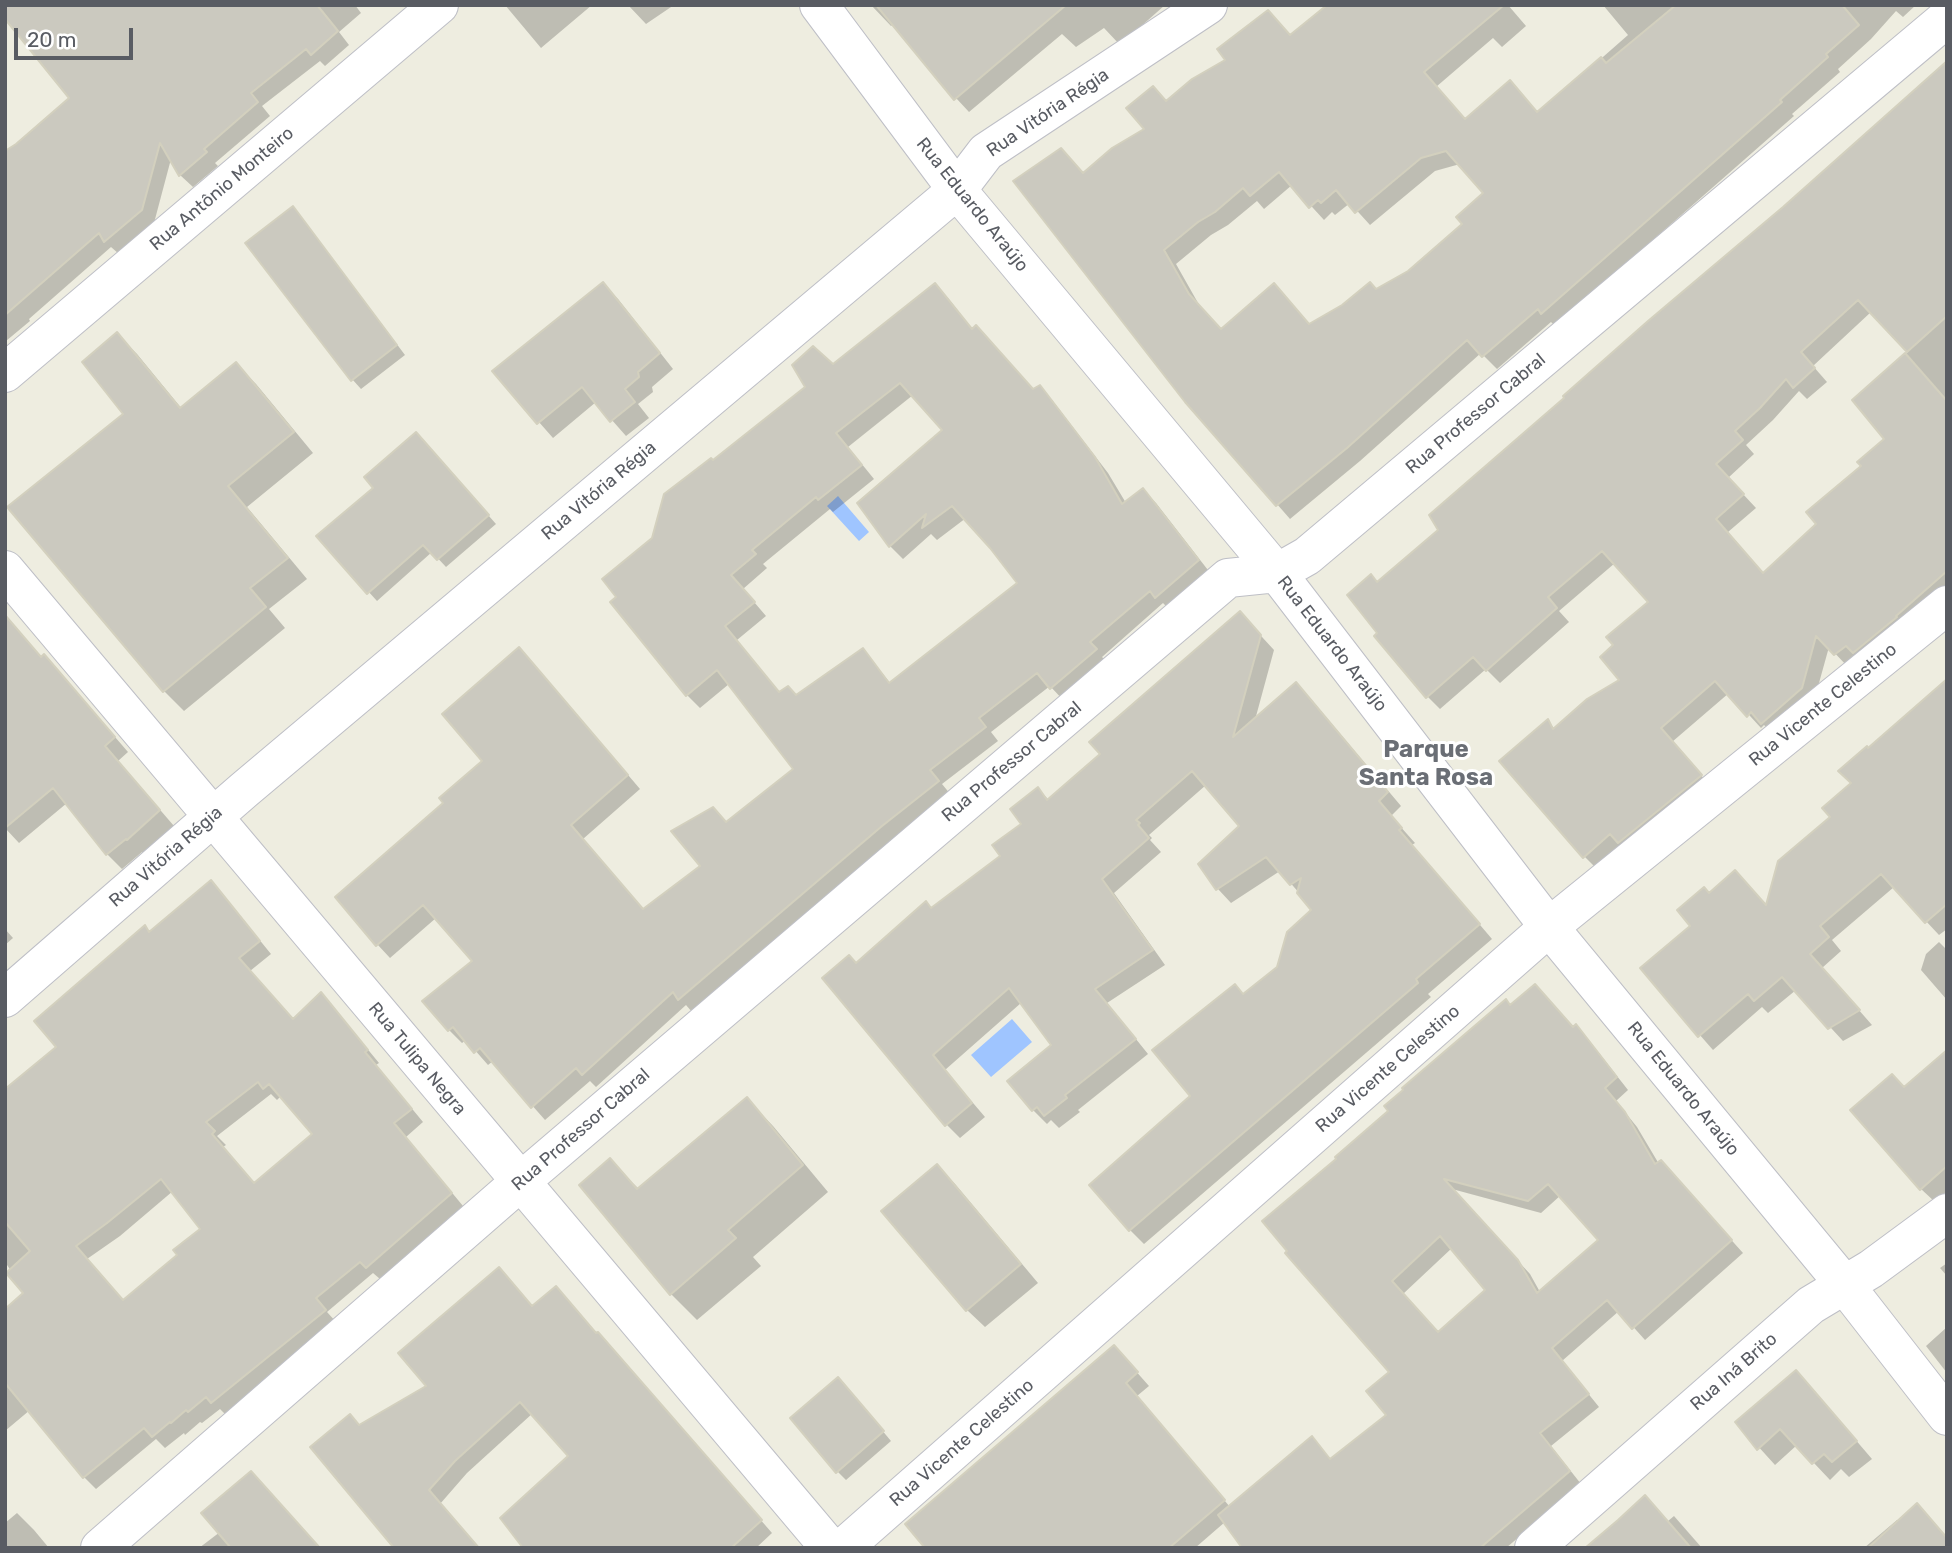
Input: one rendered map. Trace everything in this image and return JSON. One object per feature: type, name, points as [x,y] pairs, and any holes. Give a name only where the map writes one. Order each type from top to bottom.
[{"type":"street","name":"Rua Antônio Monteiro","points":[[5,373],[439,5]]},
{"type":"street","name":"Rua Eduardo Araújo","points":[[819,5],[957,190],[1277,573],[1549,927],[1844,1284],[1947,1416]]},
{"type":"street","name":"Rua Vitória Régia","points":[[5,998],[212,816],[957,190],[986,152],[1208,5]]},
{"type":"street","name":"Rua Professor Cabral","points":[[100,1548],[520,1182],[1228,578],[1277,573],[1307,556],[1947,18]]},
{"type":"street","name":"Rua Tulipa Negra","points":[[5,570],[830,1548]]},
{"type":"street","name":"Rua Vicente Celestino","points":[[843,1548],[1549,927],[1947,605]]},
{"type":"street","name":"Rua Iná Brito","points":[[1534,1548],[1811,1305],[1871,1269],[1947,1213]]},
{"type":"water","points":[[838,496],[869,532],[859,541],[827,506]]},
{"type":"water","points":[[1012,1019],[1032,1042],[991,1077],[971,1055]]},
{"type":"building","points":[[5,5],[317,5],[338,31],[311,55],[306,49],[251,93],[258,102],[204,149],[207,152],[179,176],[160,143],[142,210],[104,242],[99,233],[5,315],[5,151],[69,98],[5,19]]},
{"type":"building","points":[[876,5],[1066,5],[954,100]]},
{"type":"building","points":[[1327,5],[1504,5],[1424,72],[1465,119],[1510,80],[1537,112],[1601,57],[1606,63],[1676,5],[1842,5],[1859,25],[1780,100],[1782,102],[1541,314],[1538,309],[1482,357],[1467,340],[1347,448],[1276,506],[1185,402],[1013,181],[1061,148],[1083,173],[1112,148],[1144,129],[1126,108],[1153,86],[1166,101],[1192,79],[1225,60],[1217,49],[1268,10],[1290,35]],"holes":[[[1446,151],[1483,193],[1456,217],[1462,224],[1408,271],[1376,289],[1370,282],[1342,305],[1309,324],[1274,283],[1221,329],[1189,294],[1164,250],[1243,188],[1250,196],[1279,172],[1309,208],[1318,200],[1321,203],[1336,190],[1355,213],[1421,158]]]},
{"type":"building","points":[[1947,61],[1947,316],[1907,352],[1858,300],[1801,352],[1815,368],[1793,388],[1786,379],[1735,431],[1743,440],[1716,464],[1744,494],[1716,519],[1763,573],[1816,524],[1806,512],[1861,466],[1857,462],[1884,439],[1852,400],[1905,353],[1947,401],[1947,571],[1853,653],[1846,646],[1834,655],[1816,636],[1802,688],[1761,724],[1751,712],[1747,717],[1715,681],[1661,728],[1702,775],[1618,843],[1610,834],[1583,858],[1499,761],[1548,719],[1553,729],[1587,699],[1619,680],[1600,657],[1613,645],[1606,637],[1648,602],[1602,551],[1548,597],[1557,608],[1486,671],[1473,657],[1426,698],[1374,636],[1377,633],[1347,595],[1371,574],[1377,582],[1438,530],[1429,515]]},
{"type":"building","points":[[293,206],[397,345],[351,381],[245,243]]},
{"type":"building","points":[[603,282],[660,353],[638,372],[639,377],[625,389],[635,402],[610,422],[582,387],[537,424],[492,371]]},
{"type":"building","points":[[935,283],[972,329],[976,325],[1033,389],[1040,385],[1095,457],[1122,504],[1143,488],[1199,560],[1155,598],[1150,591],[1090,642],[1097,649],[1050,689],[1037,673],[979,718],[986,727],[930,770],[939,781],[882,826],[678,1000],[673,992],[582,1075],[576,1068],[531,1108],[480,1048],[474,1053],[453,1027],[448,1031],[422,1001],[472,961],[423,905],[376,946],[335,897],[443,803],[439,798],[482,761],[442,714],[519,647],[628,775],[571,825],[643,909],[700,866],[671,831],[713,807],[726,822],[793,769],[717,670],[686,696],[610,602],[616,597],[602,579],[652,538],[664,494],[711,458],[713,460],[805,387],[792,365],[813,346],[833,364]],"holes":[[[900,383],[942,430],[857,503],[889,547],[926,514],[922,528],[952,506],[1017,583],[889,683],[863,648],[796,695],[788,686],[779,692],[725,626],[755,602],[731,575],[756,554],[752,550],[816,497],[818,500],[862,465],[836,433]]]},
{"type":"building","points":[[117,332],[180,408],[236,362],[294,432],[228,486],[288,558],[250,588],[266,607],[163,692],[7,507],[123,414],[82,362]]},
{"type":"building","points":[[416,432],[489,515],[437,560],[423,545],[367,594],[316,536],[373,488],[364,477]]},
{"type":"building","points":[[1240,611],[1261,635],[1233,737],[1296,682],[1388,792],[1379,801],[1402,828],[1399,830],[1480,924],[1416,979],[1418,983],[1129,1231],[1089,1185],[1190,1096],[1152,1050],[1235,984],[1243,994],[1277,967],[1287,932],[1311,910],[1297,893],[1301,878],[1290,885],[1266,857],[1216,890],[1198,864],[1239,826],[1192,771],[1136,820],[1149,838],[1102,879],[1153,950],[1095,989],[1136,1039],[1065,1095],[1067,1098],[1044,1116],[1037,1107],[1032,1111],[1007,1081],[1051,1045],[1009,988],[933,1055],[972,1103],[945,1126],[822,978],[849,955],[856,963],[926,901],[931,908],[1000,856],[992,845],[1021,824],[1010,809],[1038,787],[1047,800],[1100,754],[1089,742]]},
{"type":"building","points":[[5,615],[41,657],[44,654],[115,737],[105,746],[160,810],[106,855],[53,788],[5,828]]},
{"type":"building","points":[[1947,679],[1947,904],[1925,923],[1881,874],[1820,926],[1829,937],[1810,954],[1860,1010],[1828,1029],[1782,977],[1754,1001],[1748,994],[1698,1037],[1640,968],[1690,926],[1677,910],[1704,887],[1709,893],[1735,870],[1766,905],[1778,861],[1830,817],[1822,808],[1851,783],[1838,771]]},
{"type":"building","points":[[211,880],[260,941],[239,958],[293,1019],[321,992],[368,1050],[365,1052],[412,1109],[394,1123],[452,1193],[366,1268],[360,1262],[316,1298],[326,1310],[211,1403],[206,1397],[152,1437],[144,1428],[83,1478],[5,1383],[5,1309],[23,1293],[6,1273],[30,1251],[5,1222],[5,1089],[56,1047],[34,1021],[145,925],[149,932]],"holes":[[[258,1082],[263,1089],[269,1084],[312,1134],[254,1183],[212,1134],[215,1131],[206,1122]],[[161,1179],[200,1229],[173,1250],[177,1255],[123,1300],[76,1246]]]},
{"type":"building","points":[[1535,984],[1573,1027],[1576,1024],[1617,1077],[1605,1088],[1625,1112],[1655,1164],[1661,1160],[1732,1240],[1632,1329],[1607,1300],[1552,1348],[1589,1394],[1540,1433],[1570,1471],[1480,1548],[1242,1548],[1218,1515],[1312,1436],[1330,1459],[1386,1415],[1366,1391],[1389,1372],[1285,1253],[1287,1251],[1262,1221],[1388,1111],[1384,1106],[1403,1090],[1402,1088],[1506,999],[1510,1005]],"holes":[[[1444,1179],[1528,1201],[1548,1184],[1598,1240],[1537,1293],[1518,1260]],[[1440,1236],[1485,1290],[1438,1332],[1392,1281]]]},
{"type":"building","points":[[1947,1050],[1947,1166],[1920,1190],[1850,1110],[1892,1074],[1904,1087]]},
{"type":"building","points":[[747,1097],[803,1165],[728,1230],[736,1238],[670,1295],[579,1185],[610,1158],[637,1189]]},
{"type":"building","points":[[937,1164],[1021,1264],[966,1311],[881,1211]]},
{"type":"building","points":[[499,1267],[532,1306],[556,1286],[762,1520],[731,1548],[523,1548],[500,1518],[568,1456],[520,1402],[455,1461],[429,1490],[479,1548],[394,1548],[310,1447],[350,1414],[359,1425],[426,1386],[398,1353]]},
{"type":"building","points":[[1114,1345],[1138,1372],[1126,1383],[1225,1500],[1169,1548],[925,1548],[905,1524]]},
{"type":"building","points":[[1796,1370],[1857,1441],[1832,1462],[1824,1454],[1812,1464],[1780,1429],[1757,1450],[1735,1422]]},
{"type":"building","points":[[838,1377],[884,1431],[836,1473],[790,1418]]},
{"type":"building","points":[[251,1471],[320,1548],[231,1548],[201,1513]]},
{"type":"building","points":[[1645,1495],[1691,1548],[1585,1548],[1618,1520]]},
{"type":"building","points":[[1917,1503],[1947,1538],[1947,1548],[1868,1548]]},
{"type":"district","name":"Parque Santa Rosa","points":[[1426,764]]}]
